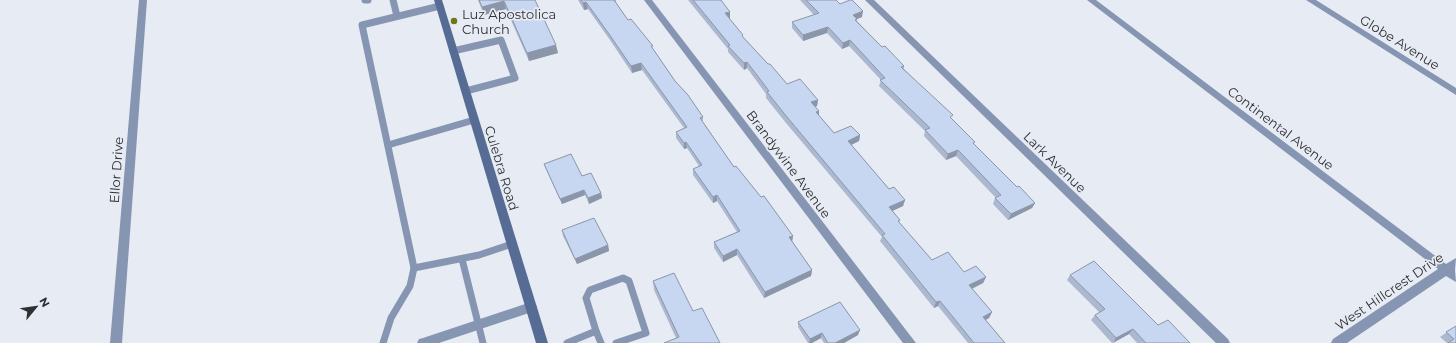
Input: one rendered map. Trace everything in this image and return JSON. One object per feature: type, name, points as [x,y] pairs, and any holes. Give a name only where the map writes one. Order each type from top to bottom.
[{"type":"main road","name":"Culebra Road","points":[[439,3],[542,343]]},
{"type":"street","name":"Ellor Drive","points":[[116,343],[143,0]]},
{"type":"street","name":"Brandywine Avenue","points":[[648,0],[910,343]]},
{"type":"street","name":"Lark Avenue","points":[[869,0],[1224,343]]},
{"type":"street","name":"Continental Avenue","points":[[1091,0],[1456,277]]},
{"type":"street","name":"Globe Avenue","points":[[1310,0],[1456,92]]},
{"type":"street","name":"West Hillcrest Drive","points":[[1337,343],[1456,263]]},
{"type":"street","points":[[423,343],[531,307]]},
{"type":"lane","points":[[393,0],[397,16]]},
{"type":"lane","points":[[383,343],[391,318],[410,286],[414,268],[362,25],[439,3]]},
{"type":"lane","points":[[453,51],[500,40],[514,78],[466,91]]},
{"type":"lane","points":[[388,145],[474,120]]},
{"type":"lane","points":[[414,268],[479,255],[512,244]]},
{"type":"lane","points":[[462,259],[483,343]]},
{"type":"lane","points":[[601,343],[586,298],[587,294],[590,290],[623,278],[629,281],[646,333],[616,343]]},
{"type":"lane","points":[[567,343],[596,331]]},
{"type":"building","points":[[479,0],[535,0],[556,45],[527,53],[504,1],[482,7]]},
{"type":"building","points":[[581,0],[614,0],[628,20],[631,19],[653,46],[651,46],[675,81],[688,95],[703,117],[700,118],[734,167],[736,166],[761,197],[764,196],[793,236],[789,237],[812,270],[765,292],[737,249],[723,256],[714,242],[740,231],[717,195],[713,197],[693,169],[702,165],[686,142],[684,143],[676,132],[687,127],[641,63],[631,66],[586,2],[583,3]]},
{"type":"building","points":[[693,0],[721,0],[730,12],[725,13],[743,35],[742,36],[768,64],[770,64],[787,84],[800,79],[818,100],[811,102],[819,111],[816,112],[834,133],[851,126],[860,135],[848,141],[889,189],[894,187],[905,200],[889,207],[900,220],[898,221],[932,260],[948,252],[964,272],[976,266],[986,277],[969,285],[992,312],[983,317],[1005,343],[974,343],[940,301],[936,302],[882,235],[885,234],[767,92],[769,91],[747,62],[744,63],[728,46],[730,45]]},
{"type":"building","points":[[806,0],[836,0],[840,4],[852,0],[863,11],[853,15],[857,19],[855,20],[882,47],[885,46],[904,66],[901,67],[953,115],[950,117],[975,142],[973,143],[1035,203],[1011,214],[995,198],[1001,195],[958,150],[948,154],[925,130],[930,128],[880,80],[885,78],[850,40],[843,43],[828,27],[803,35],[792,22],[819,13]]},
{"type":"building","points":[[571,154],[582,176],[591,173],[601,193],[588,198],[584,190],[560,199],[544,164]]},
{"type":"building","points":[[594,218],[608,245],[575,259],[562,230]]},
{"type":"building","points":[[1094,261],[1158,325],[1168,320],[1190,343],[1146,343],[1133,329],[1116,338],[1095,315],[1105,309],[1070,275]]},
{"type":"building","points":[[674,273],[693,311],[702,308],[720,343],[664,343],[679,337],[653,281]]},
{"type":"building","points":[[840,302],[860,330],[835,343],[828,343],[822,333],[810,339],[798,322]]},
{"type":"building","points":[[1456,326],[1456,343],[1448,343],[1454,339],[1446,332]]},
{"type":"place","name":"Luz Apostolica Church","points":[[454,21]]}]
